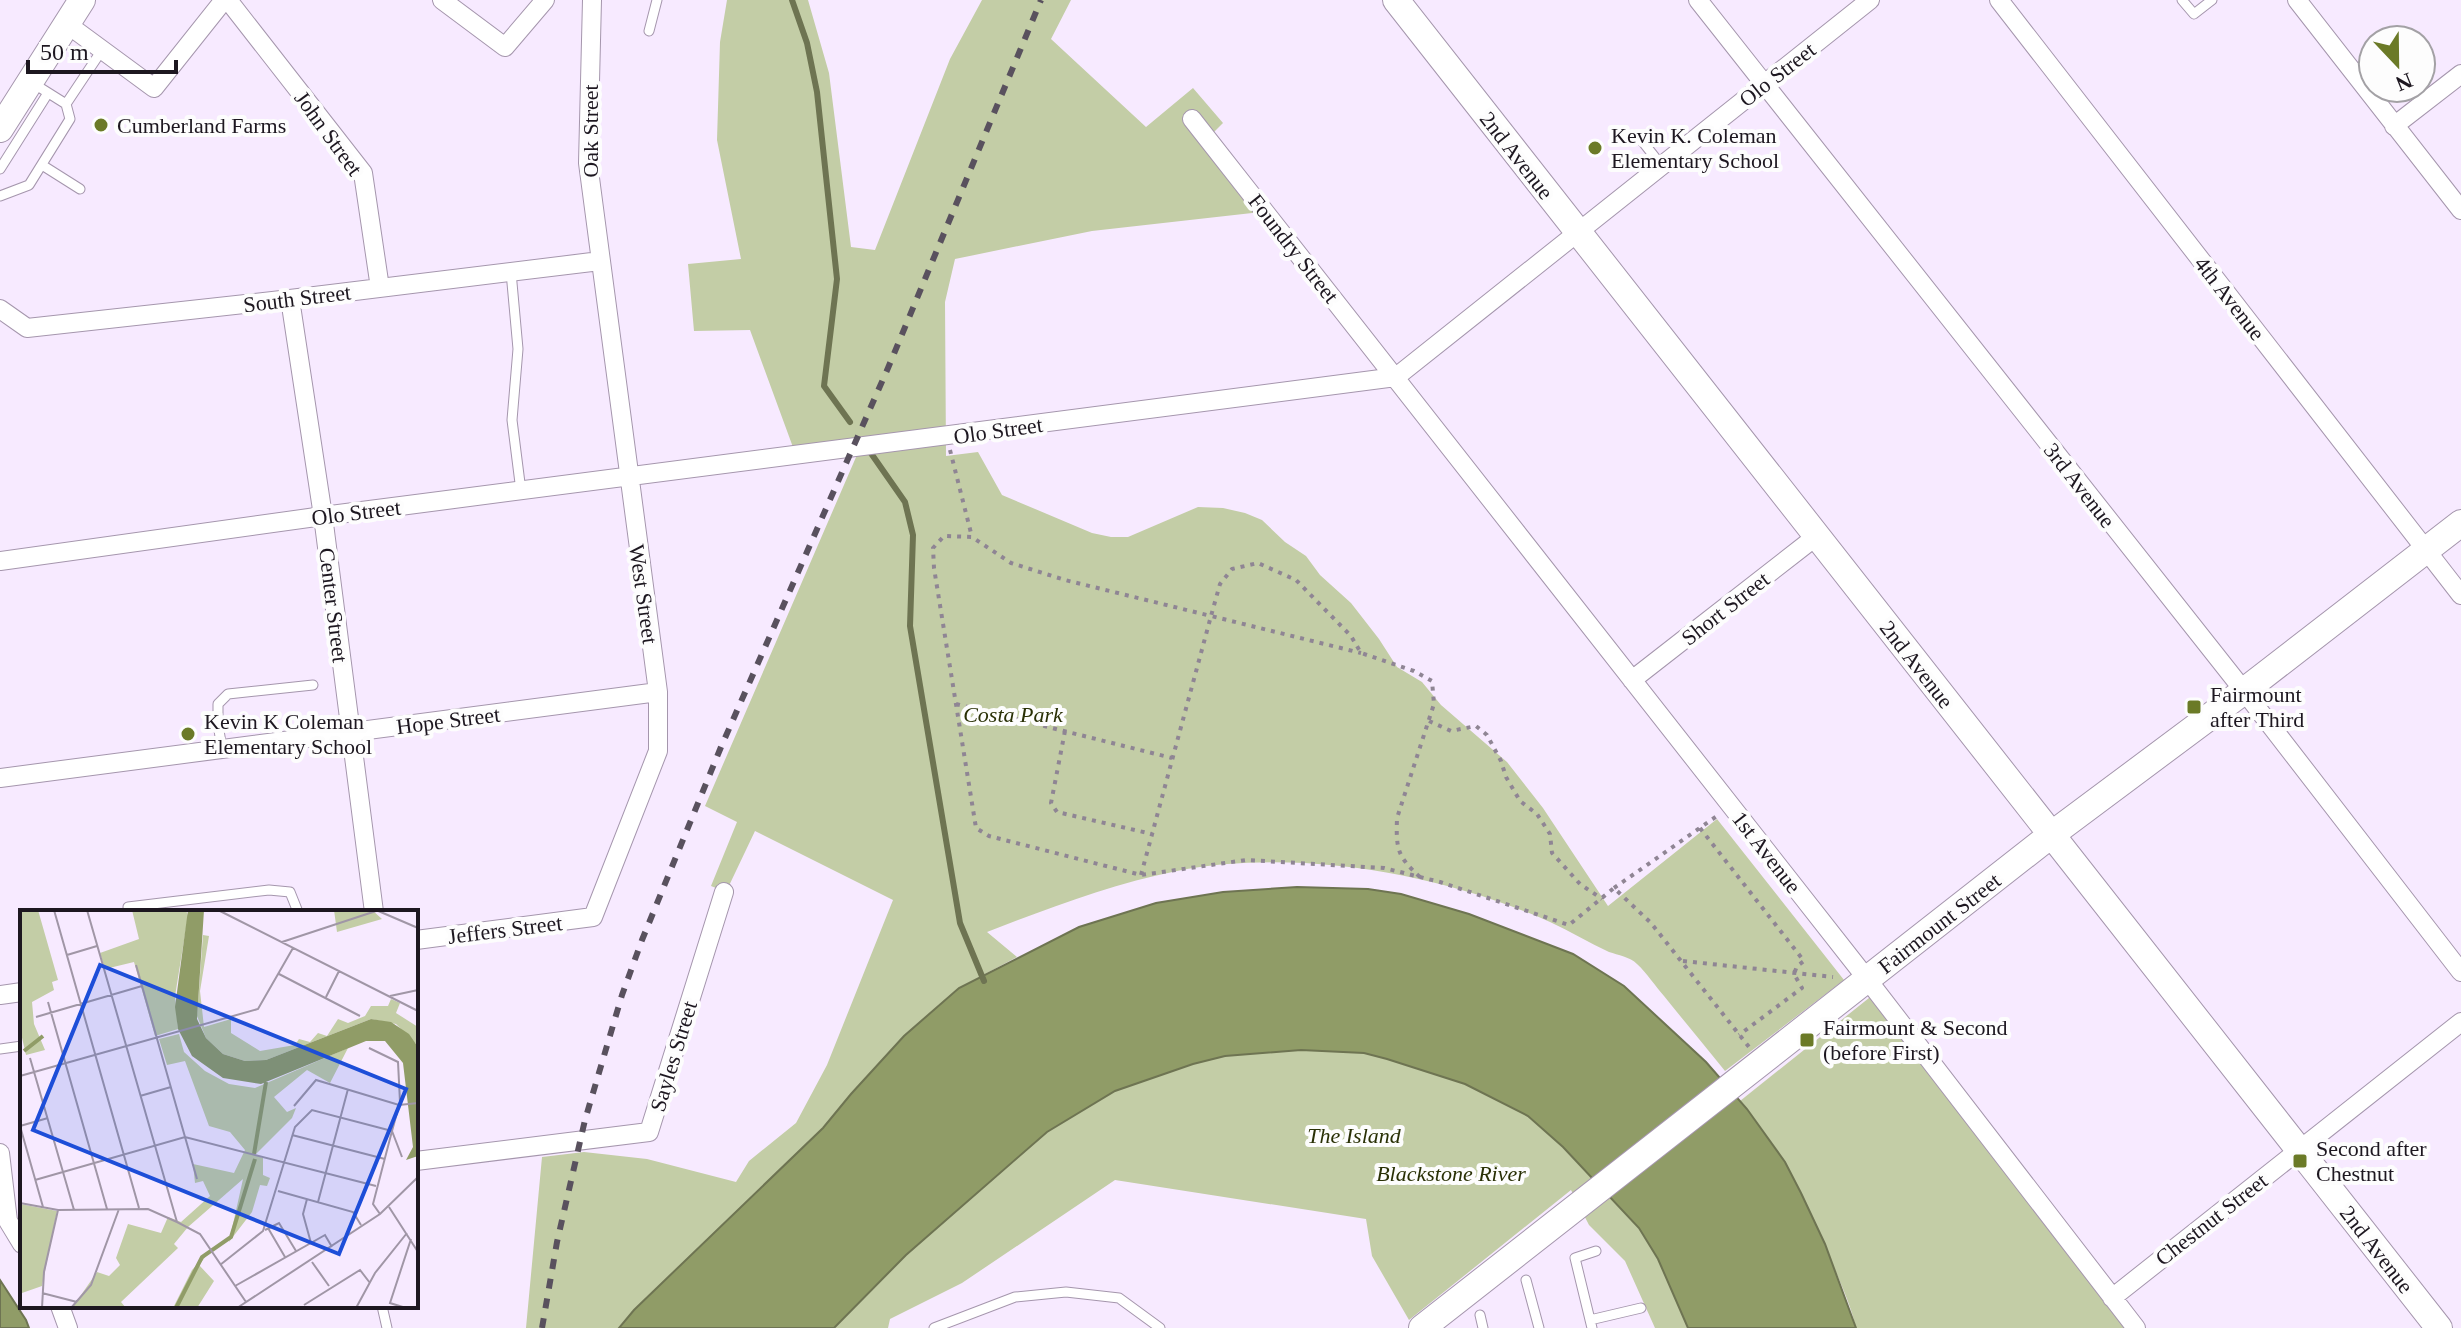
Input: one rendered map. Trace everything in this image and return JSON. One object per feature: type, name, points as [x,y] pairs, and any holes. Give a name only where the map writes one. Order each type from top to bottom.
[{"type":"street","points":[[5,130],[39,87],[67,24],[82,0]]},
{"type":"street","points":[[67,24],[154,88],[226,0]]},
{"type":"street","name":"John Street","points":[[226,0],[363,173],[380,288]]},
{"type":"street","points":[[442,0],[505,47],[545,0]]},
{"type":"street","name":"Oak Street","points":[[592,0],[588,163],[600,261]]},
{"type":"street","name":"2nd Avenue","points":[[1396,0],[2439,1328]]},
{"type":"street","name":"3rd Avenue","points":[[1698,0],[2244,691],[2461,972]]},
{"type":"street","name":"Olo Street","points":[[0,561],[323,516],[1396,377],[1870,0]]},
{"type":"street","name":"4th Avenue","points":[[1999,0],[2461,595]]},
{"type":"street","points":[[2297,0],[2461,210]]},
{"type":"street","points":[[2394,126],[2461,74]]},
{"type":"street","name":"Foundry Street","points":[[1192,119],[1396,377]]},
{"type":"street","name":"South Street","points":[[0,309],[27,328],[600,261]]},
{"type":"street","name":"West Street","points":[[593,917],[658,751],[658,692],[600,261]]},
{"type":"street","name":"Center Street","points":[[290,299],[323,516],[374,910]]},
{"type":"street","name":"1st Avenue","points":[[1396,377],[2136,1328]]},
{"type":"street","name":"Fairmount Street","points":[[1433,1325],[1733,1083],[2051,835],[2461,523]]},
{"type":"street","name":"Short Street","points":[[1632,680],[1818,535]]},
{"type":"street","name":"Hope Street","points":[[0,778],[658,692]]},
{"type":"street","name":"Sayles Street","points":[[418,1161],[649,1132],[724,892]]},
{"type":"street","name":"Jeffers Street","points":[[418,940],[593,917]]},
{"type":"street","points":[[0,995],[20,992]]},
{"type":"street","name":"Chestnut Street","points":[[2112,1298],[2461,1022]]},
{"type":"street","points":[[0,1153],[2,1195],[8,1221],[20,1241]]},
{"type":"street","points":[[61,1308],[68,1328]]},
{"type":"lane","points":[[649,31],[657,0]]},
{"type":"lane","points":[[2182,0],[2194,14],[2212,0]]},
{"type":"lane","points":[[66,104],[102,50]]},
{"type":"lane","points":[[0,196],[29,185],[70,119],[66,104],[39,87]]},
{"type":"lane","points":[[0,169],[5,130]]},
{"type":"lane","points":[[1639,137],[1661,165]]},
{"type":"lane","points":[[42,165],[80,189]]},
{"type":"lane","points":[[511,272],[518,349],[512,420],[521,491]]},
{"type":"lane","points":[[222,749],[218,704],[228,694],[313,685]]},
{"type":"lane","points":[[128,907],[269,890],[290,892],[297,910]]},
{"type":"lane","points":[[0,1049],[20,1046]]},
{"type":"lane","points":[[1596,1251],[1575,1258],[1591,1324],[1641,1308]]},
{"type":"lane","points":[[1526,1280],[1539,1328]]},
{"type":"lane","points":[[934,1328],[1015,1297],[1066,1292],[1119,1298],[1160,1328]]},
{"type":"lane","points":[[382,1308],[387,1328]]},
{"type":"lane","points":[[1480,1315],[1483,1328]]},
{"type":"path","points":[[946,437],[972,537]]},
{"type":"path","points":[[1420,877],[1401,860],[1396,837],[1397,818],[1434,704],[1432,681],[1414,671],[1361,653],[1065,580],[1011,563],[972,537],[944,536],[933,548],[976,828],[989,836],[1141,875],[1246,860],[1384,868],[1569,925],[1614,888],[1719,815]]},
{"type":"path","points":[[1141,875],[1220,584],[1232,569],[1258,563],[1296,580],[1351,636],[1361,653]]},
{"type":"path","points":[[956,704],[1172,758]]},
{"type":"path","points":[[1428,721],[1451,731],[1476,726],[1487,735],[1520,801],[1537,814],[1550,834],[1552,853],[1580,884],[1602,899]]},
{"type":"path","points":[[1065,731],[1051,803],[1057,812],[1152,834]]},
{"type":"path","points":[[1700,828],[1804,961],[1797,966],[1794,974]]},
{"type":"path","points":[[1614,888],[1651,923],[1760,1062]]},
{"type":"path","points":[[1681,961],[1867,979]]},
{"type":"path","points":[[1739,1035],[1802,988],[1794,974]]},
{"type":"green space","name":"Costa Park","points":[[727,0],[808,0],[829,73],[851,247],[875,250],[950,59],[982,0],[1071,0],[1051,39],[1146,127],[1193,88],[1223,123],[1207,139],[1261,212],[1092,231],[955,259],[945,302],[946,456],[978,452],[1002,495],[1092,533],[1111,537],[1128,537],[1198,507],[1223,508],[1262,520],[1285,542],[1306,556],[1320,575],[1351,603],[1397,667],[1422,682],[1441,705],[1507,762],[1543,808],[1608,906],[1717,819],[1844,980],[1725,1071],[1648,975],[1634,962],[1550,922],[1462,890],[1367,870],[1270,862],[1177,871],[1129,883],[987,932],[1017,957],[959,988],[904,1036],[823,1128],[619,1328],[526,1328],[542,1157],[584,1152],[647,1159],[736,1182],[749,1161],[796,1123],[827,1065],[893,900],[755,831],[726,892],[711,886],[737,822],[705,806],[863,441],[794,450],[750,330],[694,331],[688,264],[741,259],[717,140],[720,42]]},
{"type":"green space","points":[[1879,990],[2141,1328],[1856,1328],[1842,1287],[1803,1199],[1781,1158],[1740,1101]]},
{"type":"green space","name":"The Island","points":[[1301,1050],[1364,1053],[1387,1059],[1465,1084],[1528,1116],[1563,1147],[1639,1228],[1658,1259],[1688,1328],[1655,1328],[1625,1261],[1589,1225],[1571,1190],[1409,1320],[1372,1256],[1366,1219],[1115,1180],[962,1283],[890,1319],[888,1328],[834,1328],[906,1255],[1047,1132],[1115,1091],[1225,1056]]},
{"type":"shaded area","points":[[1297,887],[1368,889],[1401,894],[1469,914],[1573,954],[1624,986],[1706,1062],[1747,1109],[1785,1162],[1825,1244],[1856,1328],[1688,1328],[1658,1259],[1639,1228],[1563,1147],[1528,1116],[1465,1084],[1387,1059],[1364,1053],[1301,1050],[1225,1056],[1115,1091],[1047,1132],[906,1255],[834,1328],[619,1328],[823,1128],[904,1036],[959,988],[1079,927],[1156,903],[1223,892]]},
{"type":"shaded area","points":[[0,1280],[26,1320],[29,1328],[0,1328]]},
{"type":"waterway","points":[[792,0],[807,43],[817,92],[837,279],[824,386],[850,422]]},
{"type":"waterway","points":[[868,449],[905,502],[913,535],[910,626],[960,923],[984,981]]},
{"type":"railway","points":[[542,1328],[557,1242],[585,1120],[622,995],[642,940],[721,747],[888,368],[1041,0]]},
{"type":"place","name":"Cumberland Farms","points":[[101,125]]},
{"type":"place","name":"Kevin K. Coleman Elementary School","points":[[1595,148]]},
{"type":"place","name":"Fairmount after Third","points":[[2194,707]]},
{"type":"place","name":"Kevin K Coleman Elementary School","points":[[188,734]]},
{"type":"place","name":"Fairmount & Second (before First)","points":[[1807,1040]]},
{"type":"place","name":"Second after Chestnut","points":[[2300,1161]]},
{"type":"park label","name":"Blackstone River","points":[[1451,1173]]}]
